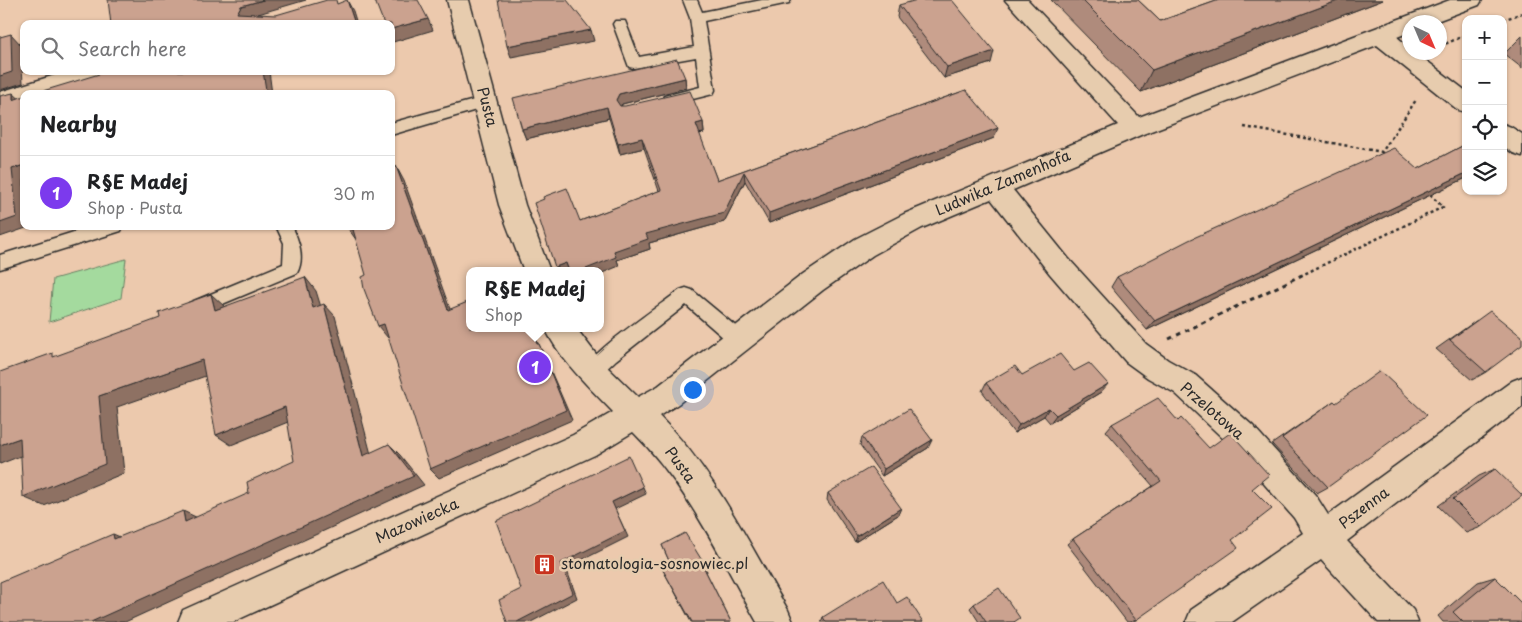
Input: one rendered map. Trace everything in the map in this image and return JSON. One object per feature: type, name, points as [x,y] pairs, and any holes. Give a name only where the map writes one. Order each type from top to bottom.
[{"type":"street","name":"Pusta","points":[[458,0],[512,205],[535,267]]},
{"type":"street","points":[[1016,0],[1135,128]]},
{"type":"street","points":[[1430,15],[1463,1]]},
{"type":"street","name":"Ludwika Zamenhofa","points":[[636,413],[668,395],[813,282],[864,247],[913,221],[1135,128],[1402,27]]},
{"type":"street","points":[[1381,36],[1462,101]]},
{"type":"street","points":[[33,90],[83,75]]},
{"type":"street","points":[[0,100],[20,94]]},
{"type":"street","points":[[1507,136],[1522,147]]},
{"type":"street","name":"Przelotowa","points":[[995,186],[1053,260],[1136,352],[1158,370],[1185,384],[1242,436],[1306,507],[1324,538],[1340,558],[1401,622]]},
{"type":"street","name":"Pusta","points":[[562,332],[592,371],[663,442],[706,501],[776,622]]},
{"type":"street","name":"Pszenna","points":[[1203,622],[1324,538],[1522,390]]},
{"type":"street","name":"Mazowiecka","points":[[195,622],[584,445],[636,413]]},
{"type":"lane","points":[[654,103],[708,90],[697,18],[690,0]]},
{"type":"lane","points":[[697,18],[784,0]]},
{"type":"lane","points":[[620,24],[634,63],[702,51]]},
{"type":"lane","points":[[395,128],[485,102]]},
{"type":"lane","points":[[0,262],[102,230]]},
{"type":"lane","points":[[182,313],[291,268],[292,243],[286,230]]},
{"type":"lane","points":[[592,371],[610,354],[686,295],[739,340]]},
{"type":"path","points":[[1507,19],[1522,13]]},
{"type":"path","points":[[1447,43],[1462,37]]},
{"type":"path","points":[[1382,152],[1418,98]]},
{"type":"path","points":[[1244,127],[1382,152],[1389,158]]},
{"type":"path","points":[[1163,342],[1443,207],[1423,188]]},
{"type":"green space","points":[[126,259],[121,298],[49,322],[53,279]]},
{"type":"building","points":[[108,0],[263,0],[241,6],[237,13],[276,15],[327,0],[336,0],[337,4],[347,0],[354,20],[110,20]]},
{"type":"building","points":[[418,0],[428,19],[395,28],[395,20],[382,20],[375,1]]},
{"type":"building","points":[[498,0],[567,0],[591,30],[507,46]]},
{"type":"building","points":[[917,0],[952,0],[994,51],[947,67],[899,5]]},
{"type":"building","points":[[1082,0],[1138,0],[1160,21],[1219,0],[1340,0],[1152,70]]},
{"type":"building","points":[[11,34],[12,72],[0,76],[0,37]]},
{"type":"building","points":[[677,59],[685,78],[619,94],[616,100],[620,106],[625,106],[690,91],[703,122],[696,124],[717,180],[966,90],[998,128],[769,213],[744,172],[724,213],[646,234],[648,239],[614,251],[616,257],[591,267],[568,267],[566,263],[555,267],[534,203],[544,199],[543,197],[567,188],[580,221],[661,190],[642,138],[618,144],[607,107],[522,129],[513,98]]},
{"type":"building","points":[[96,75],[264,75],[266,90],[46,90]]},
{"type":"building","points":[[13,93],[13,100],[20,97],[20,166],[12,169],[17,217],[0,223],[0,96]]},
{"type":"building","points":[[1462,146],[1462,175],[1155,321],[1117,277],[1189,240],[1394,148],[1418,169]]},
{"type":"building","points":[[395,166],[448,310],[466,303],[466,332],[532,332],[566,410],[430,469],[384,324],[378,326],[364,289],[362,277],[366,275],[353,230],[395,230]]},
{"type":"building","points":[[305,277],[313,308],[324,304],[363,456],[389,444],[414,476],[91,622],[0,622],[0,582],[113,534],[114,539],[183,511],[185,522],[249,493],[247,482],[294,461],[285,407],[216,435],[202,360],[99,396],[105,464],[23,497],[20,438],[0,445],[0,372],[53,353],[53,357],[160,318],[159,313],[211,294],[215,310]]},
{"type":"building","points":[[1490,311],[1522,337],[1522,345],[1486,372],[1450,340]]},
{"type":"building","points":[[1060,354],[1074,371],[1089,363],[1108,384],[1056,415],[1049,408],[1019,425],[986,383],[1015,366],[1022,375]]},
{"type":"building","points":[[1380,371],[1427,415],[1328,487],[1282,438],[1334,401],[1336,403]]},
{"type":"building","points":[[1158,398],[1178,421],[1181,418],[1209,448],[1230,433],[1269,475],[1252,489],[1272,509],[1232,540],[1238,548],[1136,620],[1073,539],[1161,481],[1112,424]]},
{"type":"building","points":[[909,409],[932,440],[884,469],[862,437]]},
{"type":"building","points":[[629,456],[643,487],[612,502],[625,531],[561,563],[573,593],[517,622],[507,622],[499,600],[521,589],[496,521]]},
{"type":"building","points":[[871,467],[901,508],[857,536],[828,493]]},
{"type":"building","points":[[1495,469],[1522,496],[1481,527],[1453,499]]},
{"type":"building","points":[[685,533],[706,567],[704,568],[731,622],[692,622],[663,570],[670,563],[662,545]]},
{"type":"building","points":[[1495,577],[1522,604],[1522,622],[1463,622],[1453,612]]},
{"type":"building","points":[[883,580],[897,603],[907,597],[923,622],[826,622],[823,617]]},
{"type":"building","points":[[999,588],[1020,618],[1014,622],[986,622],[974,604]]},
{"type":"place","name":"R§E Madej","points":[[535,367]]},
{"type":"place","name":"stomatologia-sosnowiec.pl","points":[[545,564]]}]
